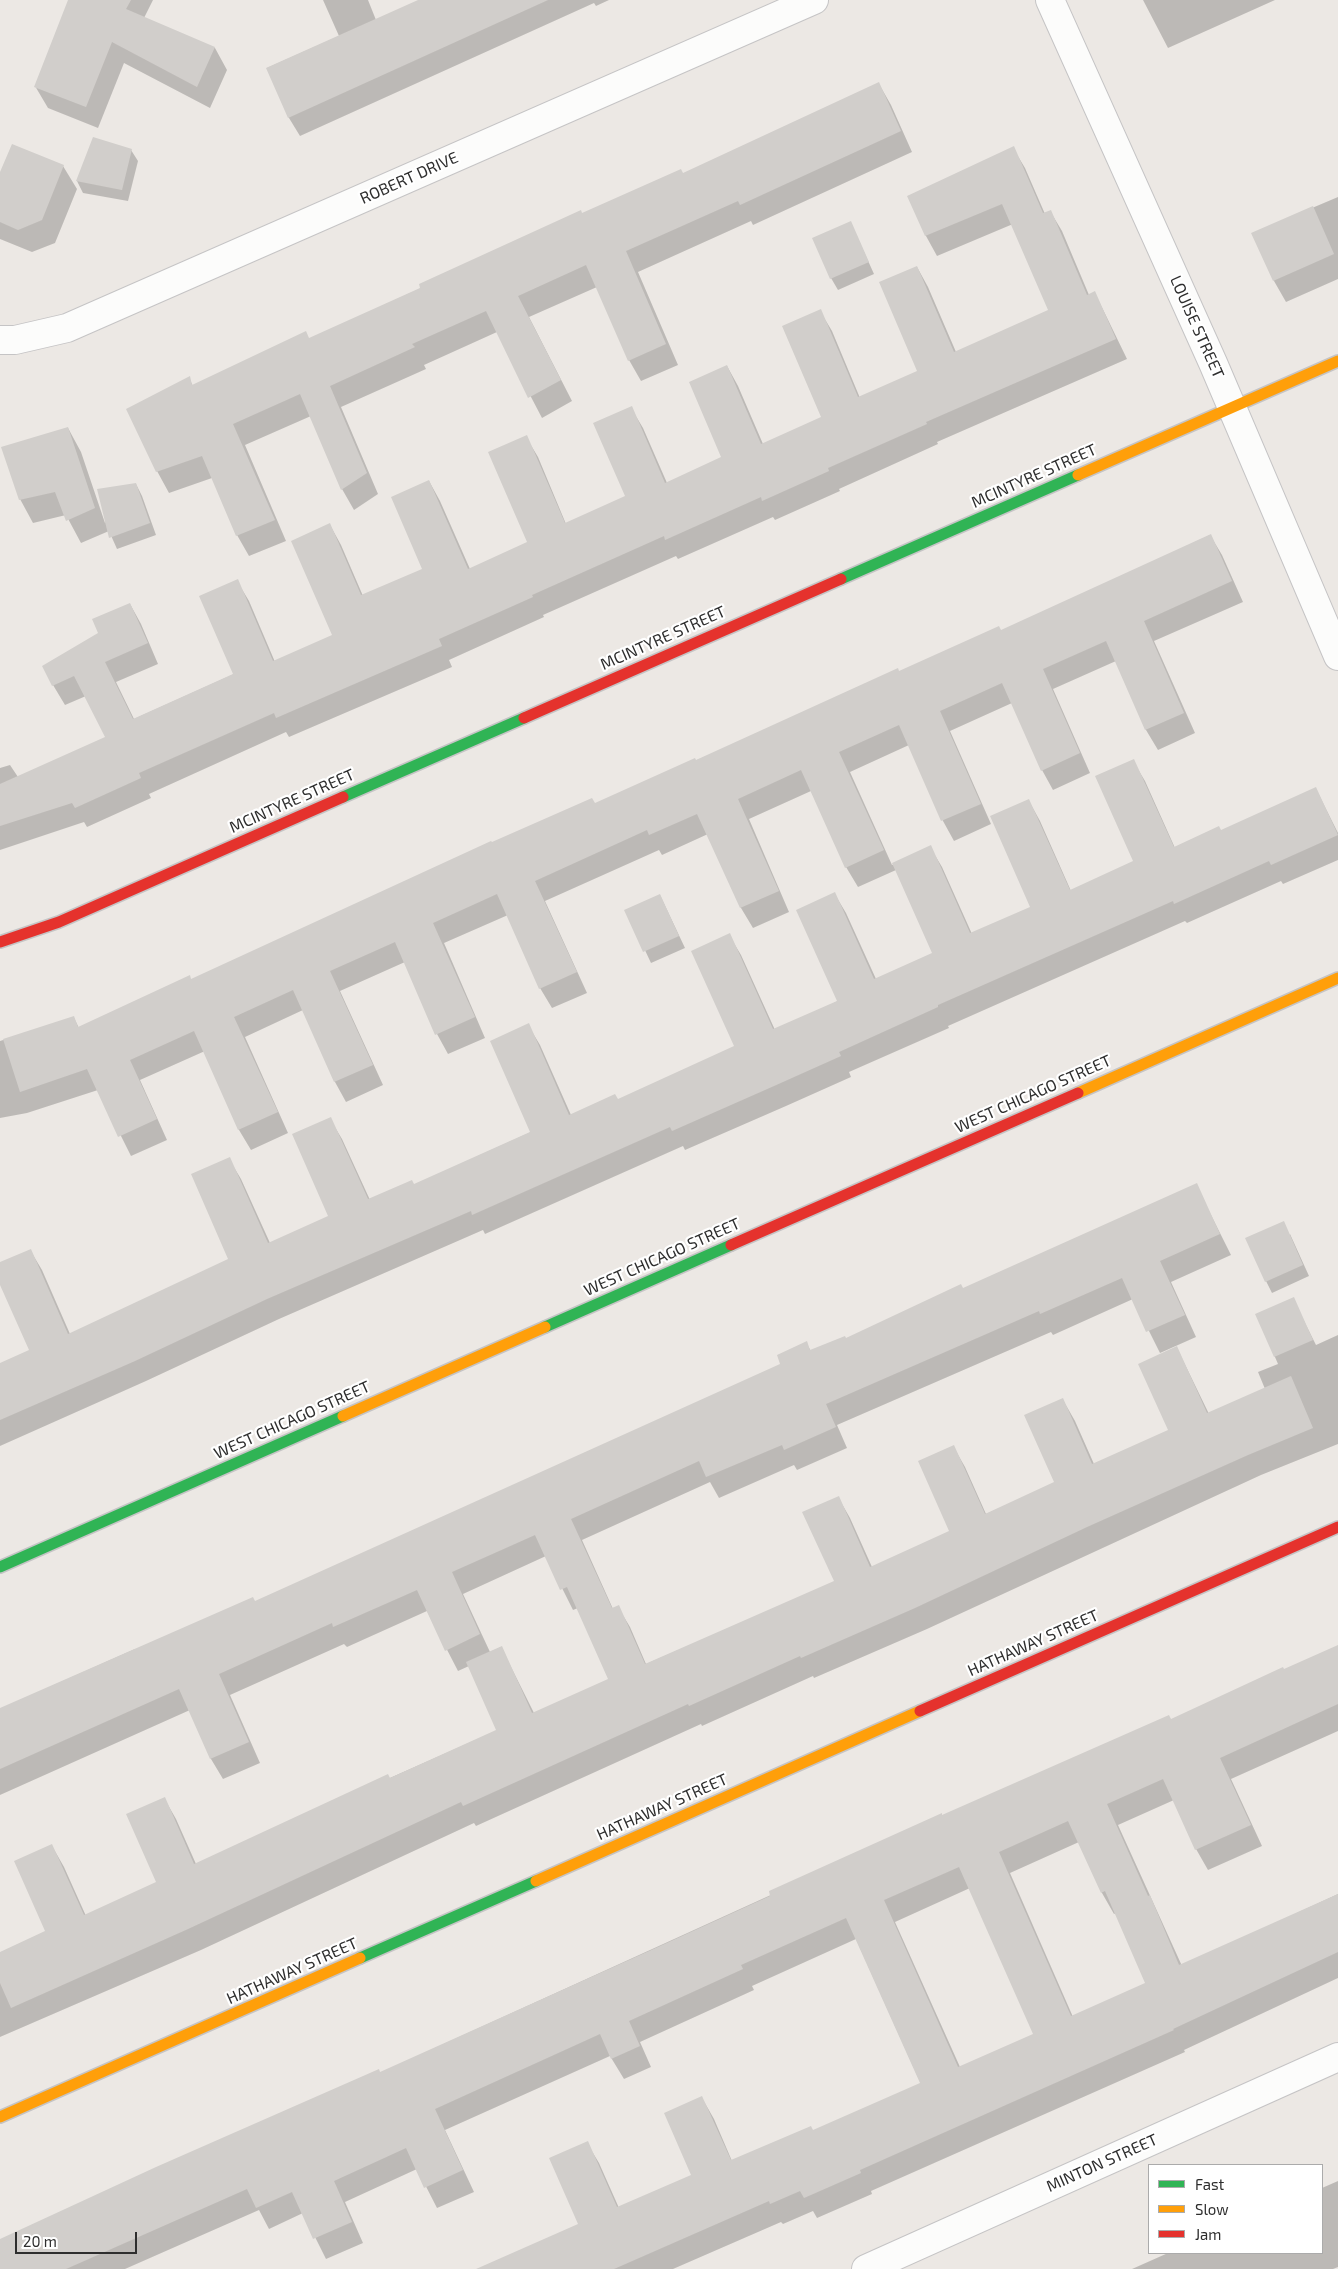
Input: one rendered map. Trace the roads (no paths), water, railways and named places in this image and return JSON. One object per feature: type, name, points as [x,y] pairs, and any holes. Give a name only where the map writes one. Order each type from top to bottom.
[{"type":"street","name":"ROBERT DRIVE","points":[[0,340],[15,340],[67,328],[814,0]]},
{"type":"street","name":"LOUISE STREET","points":[[1050,0],[1232,407],[1338,656]]},
{"type":"street","name":"MCINTYRE STREET","points":[[0,942],[59,922],[1338,360]]},
{"type":"street","name":"WEST CHICAGO STREET","points":[[0,1566],[1338,978]]},
{"type":"street","name":"HATHAWAY STREET","points":[[0,2117],[1338,1526]]},
{"type":"street","name":"MINTON STREET","points":[[866,2269],[1338,2057]]}]
